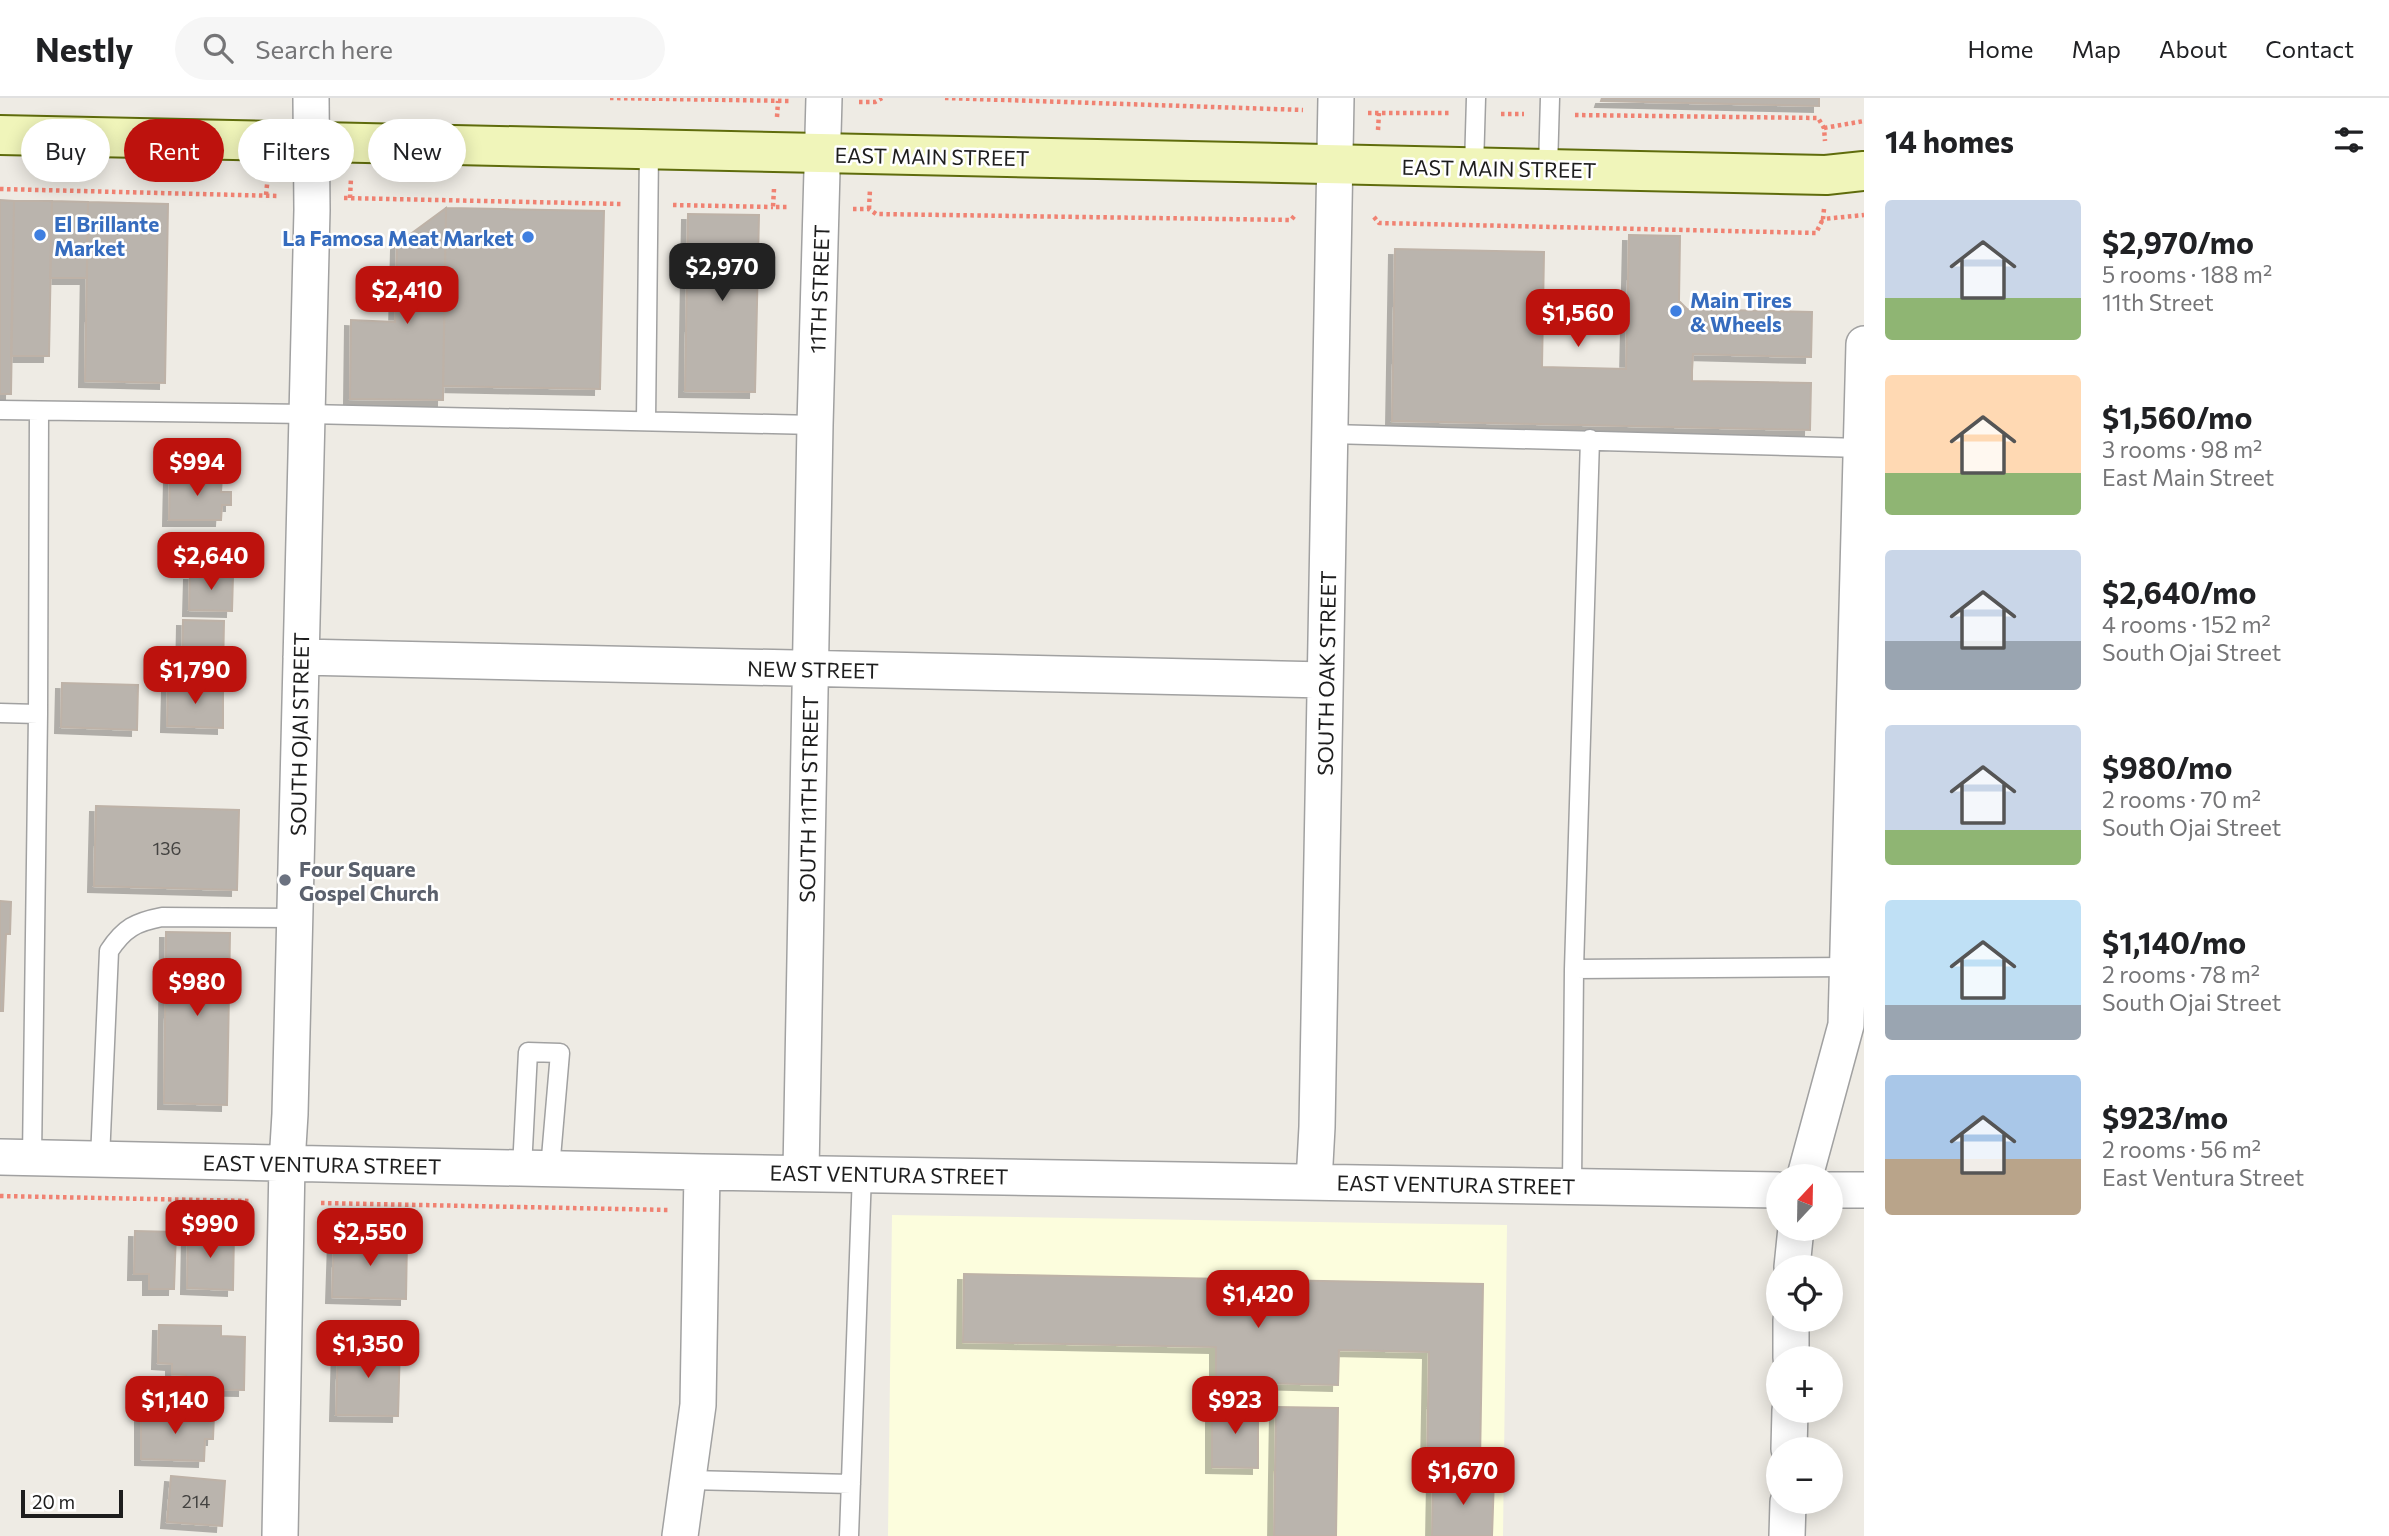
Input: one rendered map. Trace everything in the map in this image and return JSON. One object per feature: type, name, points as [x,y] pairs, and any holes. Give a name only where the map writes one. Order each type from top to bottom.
[{"type":"street","name":"SOUTH OJAI STREET","points":[[311,98],[311,119]]},
{"type":"street","name":"11TH STREET","points":[[814,425],[824,100]]},
{"type":"street","name":"SOUTH OAK STREET","points":[[1314,1182],[1336,105]]},
{"type":"street","name":"EAST MAIN STREET","points":[[0,135],[238,141]]},
{"type":"street","name":"EAST MAIN STREET","points":[[354,144],[1826,175],[1864,171]]},
{"type":"street","name":"SOUTH OJAI STREET","points":[[280,1536],[310,182]]},
{"type":"street","points":[[1808,1164],[1846,1026],[1864,344]]},
{"type":"street","name":"SOUTH 11TH STREET","points":[[801,1172],[814,425]]},
{"type":"street","name":"NEW STREET","points":[[301,657],[1325,680]]},
{"type":"street","name":"EAST VENTURA STREET","points":[[16,1157],[702,1172],[1766,1190]]},
{"type":"street","points":[[680,1536],[698,1405],[702,1172]]},
{"type":"street","points":[[1843,1190],[1864,1190]]},
{"type":"street","points":[[1787,1536],[1788,1514]]},
{"type":"lane","points":[[1474,167],[1476,106]]},
{"type":"lane","points":[[1548,169],[1550,106]]},
{"type":"lane","points":[[646,421],[649,150]]},
{"type":"lane","points":[[0,410],[814,425]]},
{"type":"lane","points":[[16,1157],[38,714],[39,411]]},
{"type":"lane","points":[[1330,433],[1861,448]]},
{"type":"lane","points":[[1572,1185],[1574,969],[1590,439]]},
{"type":"lane","points":[[0,713],[38,714]]},
{"type":"lane","points":[[100,1159],[109,951],[119,935],[141,921],[162,917],[295,918]]},
{"type":"lane","points":[[1574,969],[1848,967]]},
{"type":"lane","points":[[528,1052],[560,1053],[536,1168],[528,1052]]},
{"type":"lane","points":[[849,1536],[862,1173]]},
{"type":"lane","points":[[688,1480],[851,1483]]},
{"type":"path","points":[[610,98],[875,102],[882,98]]},
{"type":"path","points":[[945,98],[1550,106],[1818,118],[1824,128],[1864,121]]},
{"type":"path","points":[[0,189],[266,195]]},
{"type":"path","points":[[351,198],[773,207]]},
{"type":"path","points":[[869,209],[876,214],[1278,220],[1291,220],[1296,214]]},
{"type":"path","points":[[1374,217],[1379,223],[1816,233],[1823,219]]},
{"type":"path","points":[[0,1196],[254,1201]]},
{"type":"path","points":[[317,1203],[701,1210]]},
{"type":"shaded area","points":[[892,1215],[1507,1225],[1503,1536],[888,1536]]},
{"type":"building","points":[[1602,98],[1819,98],[1819,106],[1601,101]]},
{"type":"building","points":[[0,200],[14,201],[11,394],[0,394]]},
{"type":"building","points":[[14,201],[52,201],[49,356],[11,356]]},
{"type":"building","points":[[52,201],[88,202],[87,278],[50,278]]},
{"type":"building","points":[[88,202],[168,204],[165,383],[85,381]]},
{"type":"building","points":[[446,208],[443,400],[350,399],[351,320],[395,322],[397,244]]},
{"type":"building","points":[[446,208],[604,211],[600,389],[443,386]]},
{"type":"building","points":[[688,214],[759,215],[755,392],[685,391]]},
{"type":"building","points":[[1629,235],[1680,236],[1679,301],[1687,309],[1812,312],[1811,357],[1693,354],[1692,371],[1692,381],[1811,383],[1810,430],[1392,421],[1395,249],[1544,252],[1542,367],[1626,369]]},
{"type":"building","points":[[170,475],[222,476],[221,492],[231,492],[231,505],[222,505],[221,520],[169,520]]},
{"type":"building","points":[[190,574],[233,575],[232,611],[189,610]]},
{"type":"building","points":[[183,620],[224,621],[223,672],[182,671]]},
{"type":"building","points":[[62,683],[138,685],[137,730],[61,727]]},
{"type":"building","points":[[168,684],[223,685],[223,728],[167,726]]},
{"type":"building","points":[[96,806],[239,810],[237,890],[94,886]]},
{"type":"building","points":[[0,901],[11,902],[10,934],[6,934],[3,1011],[0,1011]]},
{"type":"building","points":[[166,932],[230,933],[227,1105],[164,1103]]},
{"type":"building","points":[[188,1230],[234,1232],[233,1290],[187,1288]]},
{"type":"building","points":[[135,1231],[176,1232],[174,1289],[149,1289],[149,1274],[134,1274]]},
{"type":"building","points":[[334,1237],[407,1239],[406,1299],[332,1297]]},
{"type":"building","points":[[964,1274],[1483,1284],[1480,1463],[1427,1462],[1429,1352],[1339,1350],[1338,1385],[1216,1382],[1216,1347],[963,1342]]},
{"type":"building","points":[[159,1325],[221,1326],[221,1336],[245,1337],[244,1390],[185,1389],[186,1375],[172,1374],[172,1364],[158,1363]]},
{"type":"building","points":[[338,1343],[400,1344],[398,1416],[336,1415]]},
{"type":"building","points":[[1212,1404],[1258,1405],[1258,1468],[1212,1467]]},
{"type":"building","points":[[1276,1407],[1338,1408],[1336,1536],[1274,1536]]},
{"type":"building","points":[[141,1413],[214,1414],[213,1439],[205,1439],[204,1461],[141,1459]]},
{"type":"building","points":[[171,1476],[225,1481],[222,1526],[167,1522]]},
{"type":"building","points":[[1433,1477],[1494,1478],[1492,1536],[1432,1536]]},
{"type":"place","name":"El Brillante Market","points":[[40,235]]},
{"type":"place","name":"La Famosa Meat Market","points":[[528,237]]},
{"type":"place","name":"Main Tires & Wheels","points":[[1676,311]]},
{"type":"place","name":"Four Square Gospel Church","points":[[285,880]]}]
